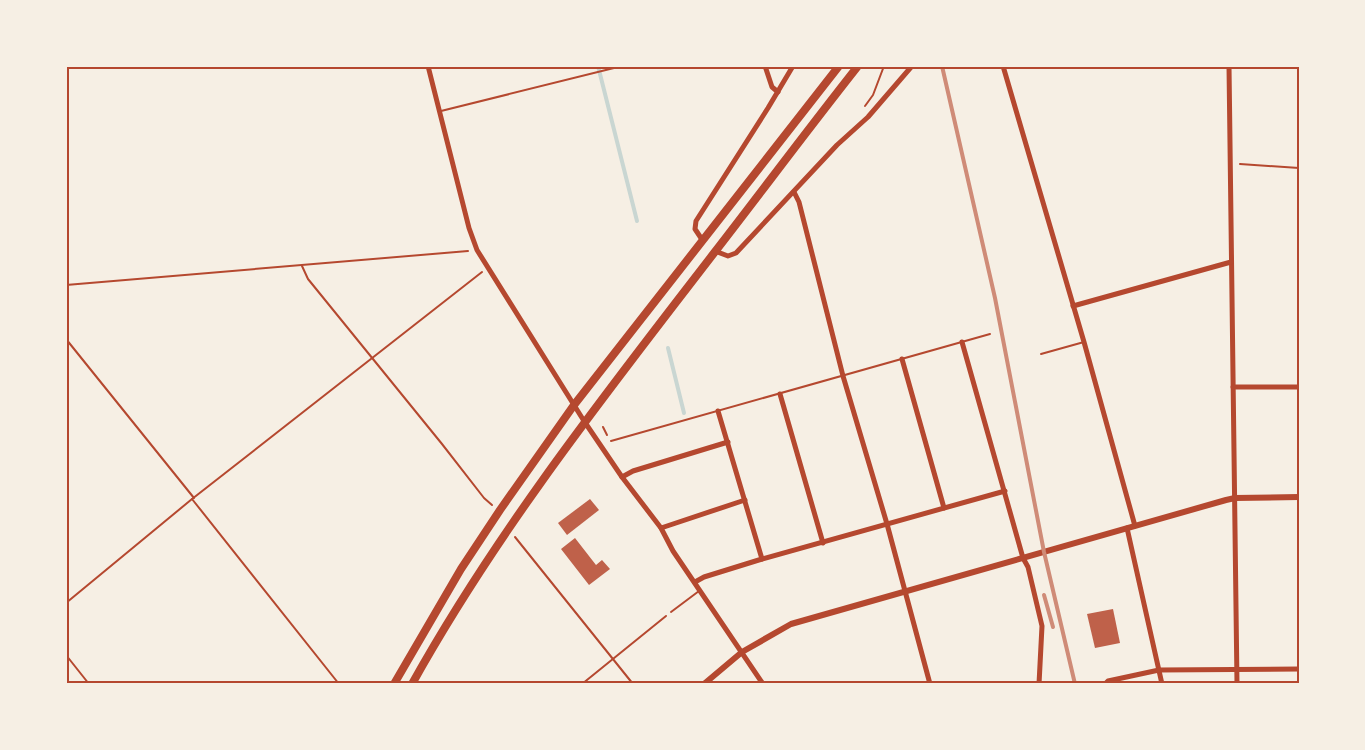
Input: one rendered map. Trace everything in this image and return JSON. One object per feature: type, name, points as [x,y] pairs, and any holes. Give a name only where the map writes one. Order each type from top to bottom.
[{"type":"highway","points":[[394,684],[461,570],[574,405],[839,66]]},
{"type":"highway","points":[[411,684],[441,630],[584,421],[858,66]]},
{"type":"street","points":[[428,66],[469,228],[477,250],[584,421],[622,477],[661,528],[673,551],[763,684]]},
{"type":"street","points":[[765,66],[772,87],[778,92]]},
{"type":"street","points":[[703,241],[695,230],[696,221],[793,66]]},
{"type":"street","points":[[715,251],[728,256],[736,253],[837,146],[868,117],[912,66]]},
{"type":"street","points":[[1003,66],[1135,526]]},
{"type":"street","points":[[1229,66],[1237,684]]},
{"type":"street","points":[[794,192],[799,202],[843,376],[887,524],[930,684]]},
{"type":"street","points":[[1073,306],[1230,262]]},
{"type":"street","points":[[962,342],[1023,558],[1028,567],[1042,626],[1039,684]]},
{"type":"street","points":[[902,359],[944,508]]},
{"type":"street","points":[[1233,387],[1299,387]]},
{"type":"street","points":[[780,394],[823,543]]},
{"type":"street","points":[[718,411],[762,559]]},
{"type":"street","points":[[622,477],[633,471],[728,442]]},
{"type":"street","points":[[695,582],[762,559],[1005,491]]},
{"type":"street","points":[[704,684],[742,652],[791,624],[1235,498],[1299,497]]},
{"type":"street","points":[[661,528],[745,500]]},
{"type":"street","points":[[1127,528],[1162,684]]},
{"type":"street","points":[[1105,684],[1108,681],[1159,670],[1299,669]]},
{"type":"lane","points":[[439,112],[622,66]]},
{"type":"lane","points":[[611,441],[990,334]]},
{"type":"lane","points":[[1041,354],[1084,342]]},
{"type":"lane","points":[[671,612],[700,590]]},
{"type":"path","points":[[864,107],[873,95],[884,66]]},
{"type":"path","points":[[1231,163],[1299,168]]},
{"type":"path","points":[[66,285],[477,250]]},
{"type":"path","points":[[302,266],[308,279],[488,503]]},
{"type":"path","points":[[66,603],[193,499],[488,267]]},
{"type":"path","points":[[66,339],[339,684]]},
{"type":"path","points":[[520,542],[633,684]]},
{"type":"path","points":[[582,684],[671,612]]},
{"type":"path","points":[[66,655],[89,684]]},
{"type":"building","points":[[590,499],[599,510],[567,535],[558,523]]},
{"type":"building","points":[[575,538],[596,565],[602,560],[610,569],[589,585],[561,549]]},
{"type":"building","points":[[1113,609],[1120,643],[1095,648],[1087,614]]},
{"type":"waterway","points":[[598,66],[637,221]]},
{"type":"waterway","points":[[668,348],[684,413]]},
{"type":"railway","points":[[942,66],[995,298],[1044,552],[1075,684]]},
{"type":"railway","points":[[1044,595],[1053,627]]}]
